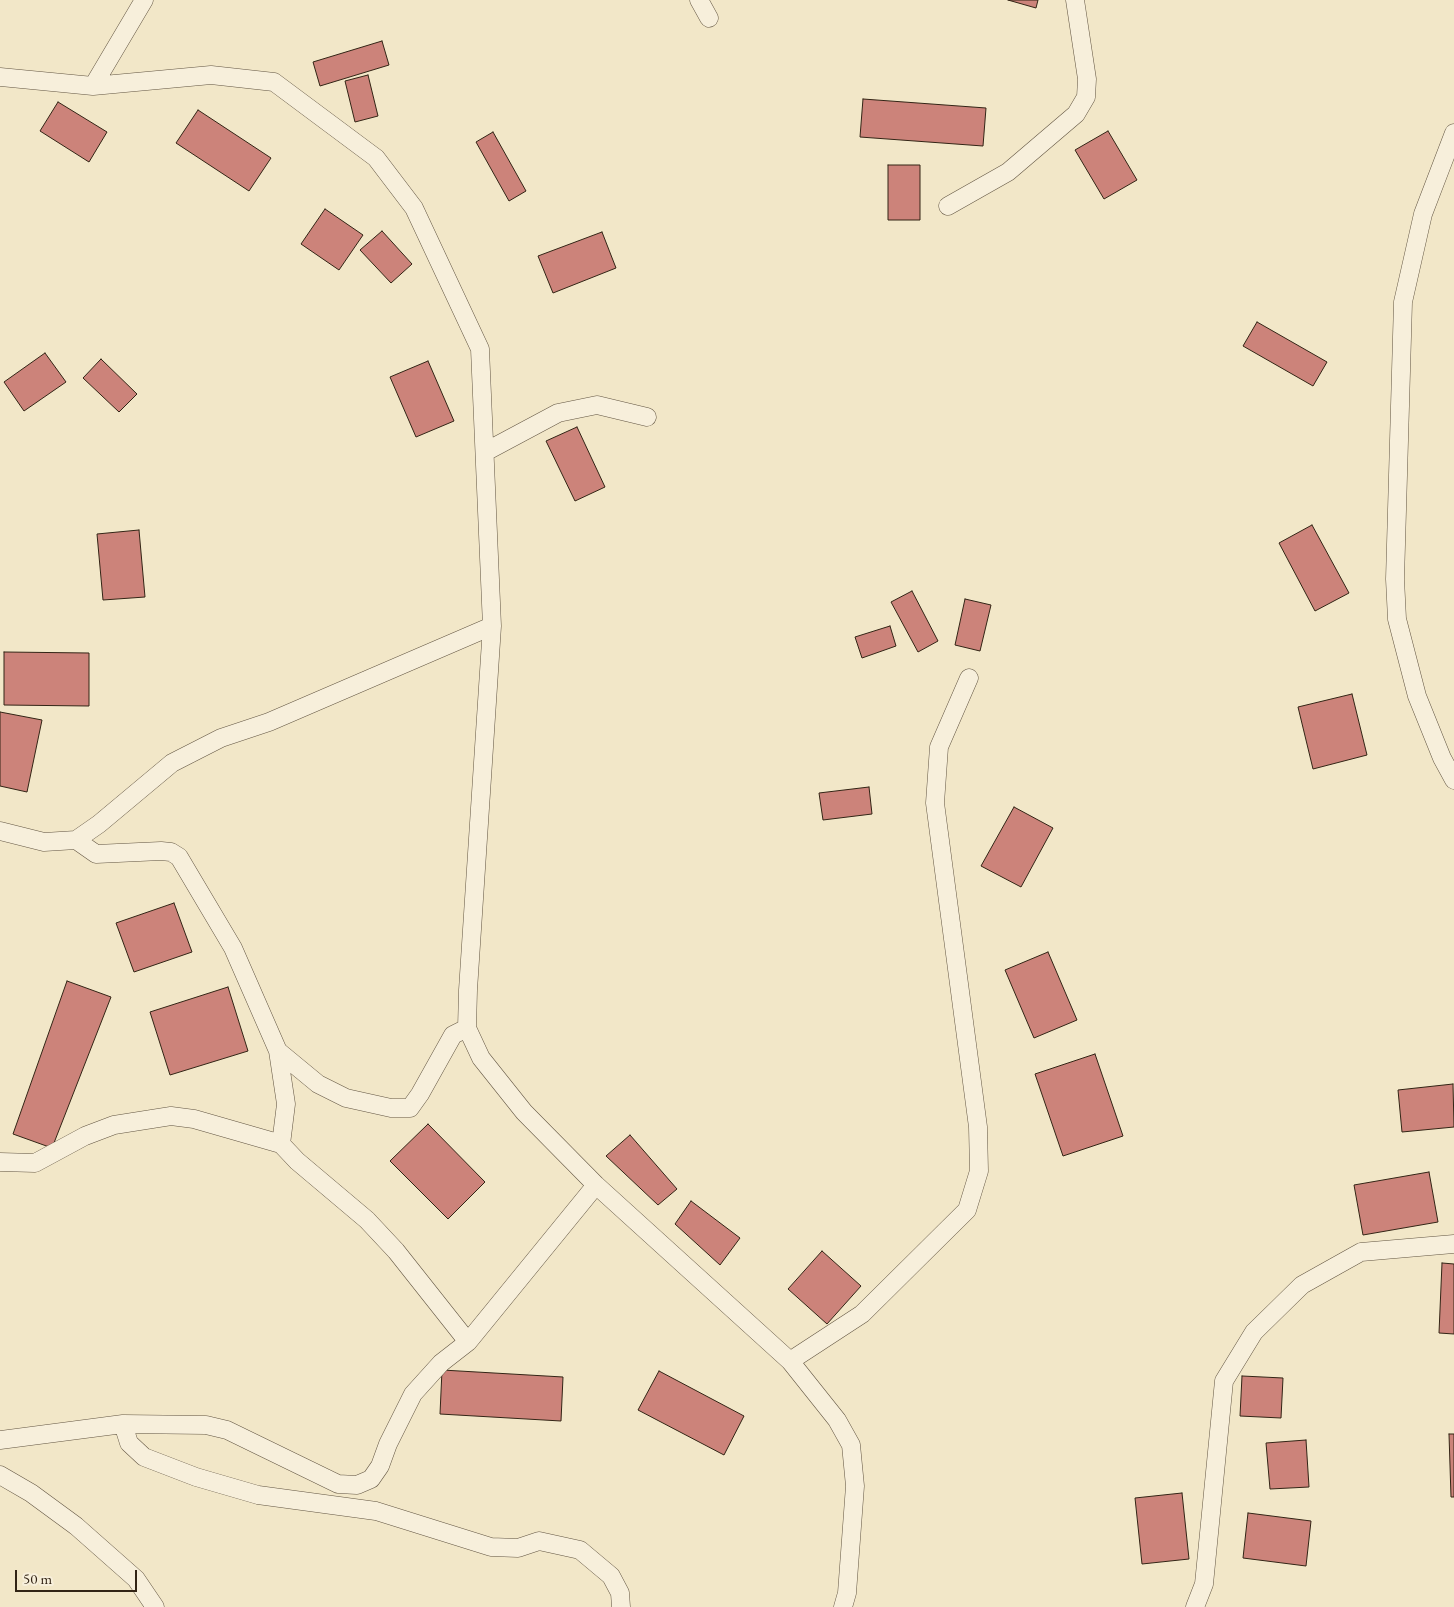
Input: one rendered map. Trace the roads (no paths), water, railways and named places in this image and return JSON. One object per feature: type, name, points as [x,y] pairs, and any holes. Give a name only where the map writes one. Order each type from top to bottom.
[{"type":"street","points":[[93,86],[144,0]]},
{"type":"street","points":[[699,0],[709,18]]},
{"type":"street","points":[[948,206],[1008,172],[1076,114],[1086,97],[1087,79],[1074,0]]},
{"type":"street","points":[[0,77],[93,86],[211,75],[274,82],[376,158],[414,208],[480,349],[492,626],[467,1028],[481,1058],[524,1112],[596,1186],[790,1361],[837,1420],[851,1445],[855,1486],[847,1593],[843,1607]]},
{"type":"street","points":[[1454,133],[1423,214],[1403,302],[1395,579],[1398,620],[1417,696],[1442,758],[1454,780]]},
{"type":"street","points":[[485,452],[558,413],[597,405],[646,416]]},
{"type":"street","points":[[0,831],[44,842],[76,840],[99,824],[172,763],[221,738],[269,722],[492,626]]},
{"type":"street","points":[[790,1361],[862,1314],[967,1210],[979,1171],[978,1127],[935,803],[939,747],[969,678]]},
{"type":"street","points":[[76,840],[96,854],[161,851],[171,852],[179,857],[233,948],[278,1051],[286,1104],[281,1144]]},
{"type":"street","points":[[278,1051],[318,1084],[346,1098],[391,1108],[410,1108],[420,1094],[453,1035],[467,1028]]},
{"type":"street","points":[[0,1162],[35,1163],[85,1136],[114,1125],[171,1116],[194,1119],[281,1144],[297,1162],[367,1220],[390,1245],[468,1342]]},
{"type":"street","points":[[0,1440],[123,1424],[213,1427],[227,1430],[338,1484],[357,1485],[371,1479],[380,1466],[388,1444],[413,1394],[440,1363],[468,1342],[596,1186]]},
{"type":"street","points":[[1195,1607],[1204,1584],[1224,1381],[1254,1332],[1302,1285],[1361,1252],[1454,1244]]},
{"type":"street","points":[[123,1424],[129,1443],[144,1457],[196,1478],[258,1495],[376,1511],[491,1547],[518,1548],[539,1542],[580,1550],[611,1576],[620,1593],[621,1607]]},
{"type":"street","points":[[0,1475],[31,1492],[111,1555],[136,1579],[155,1607]]}]
